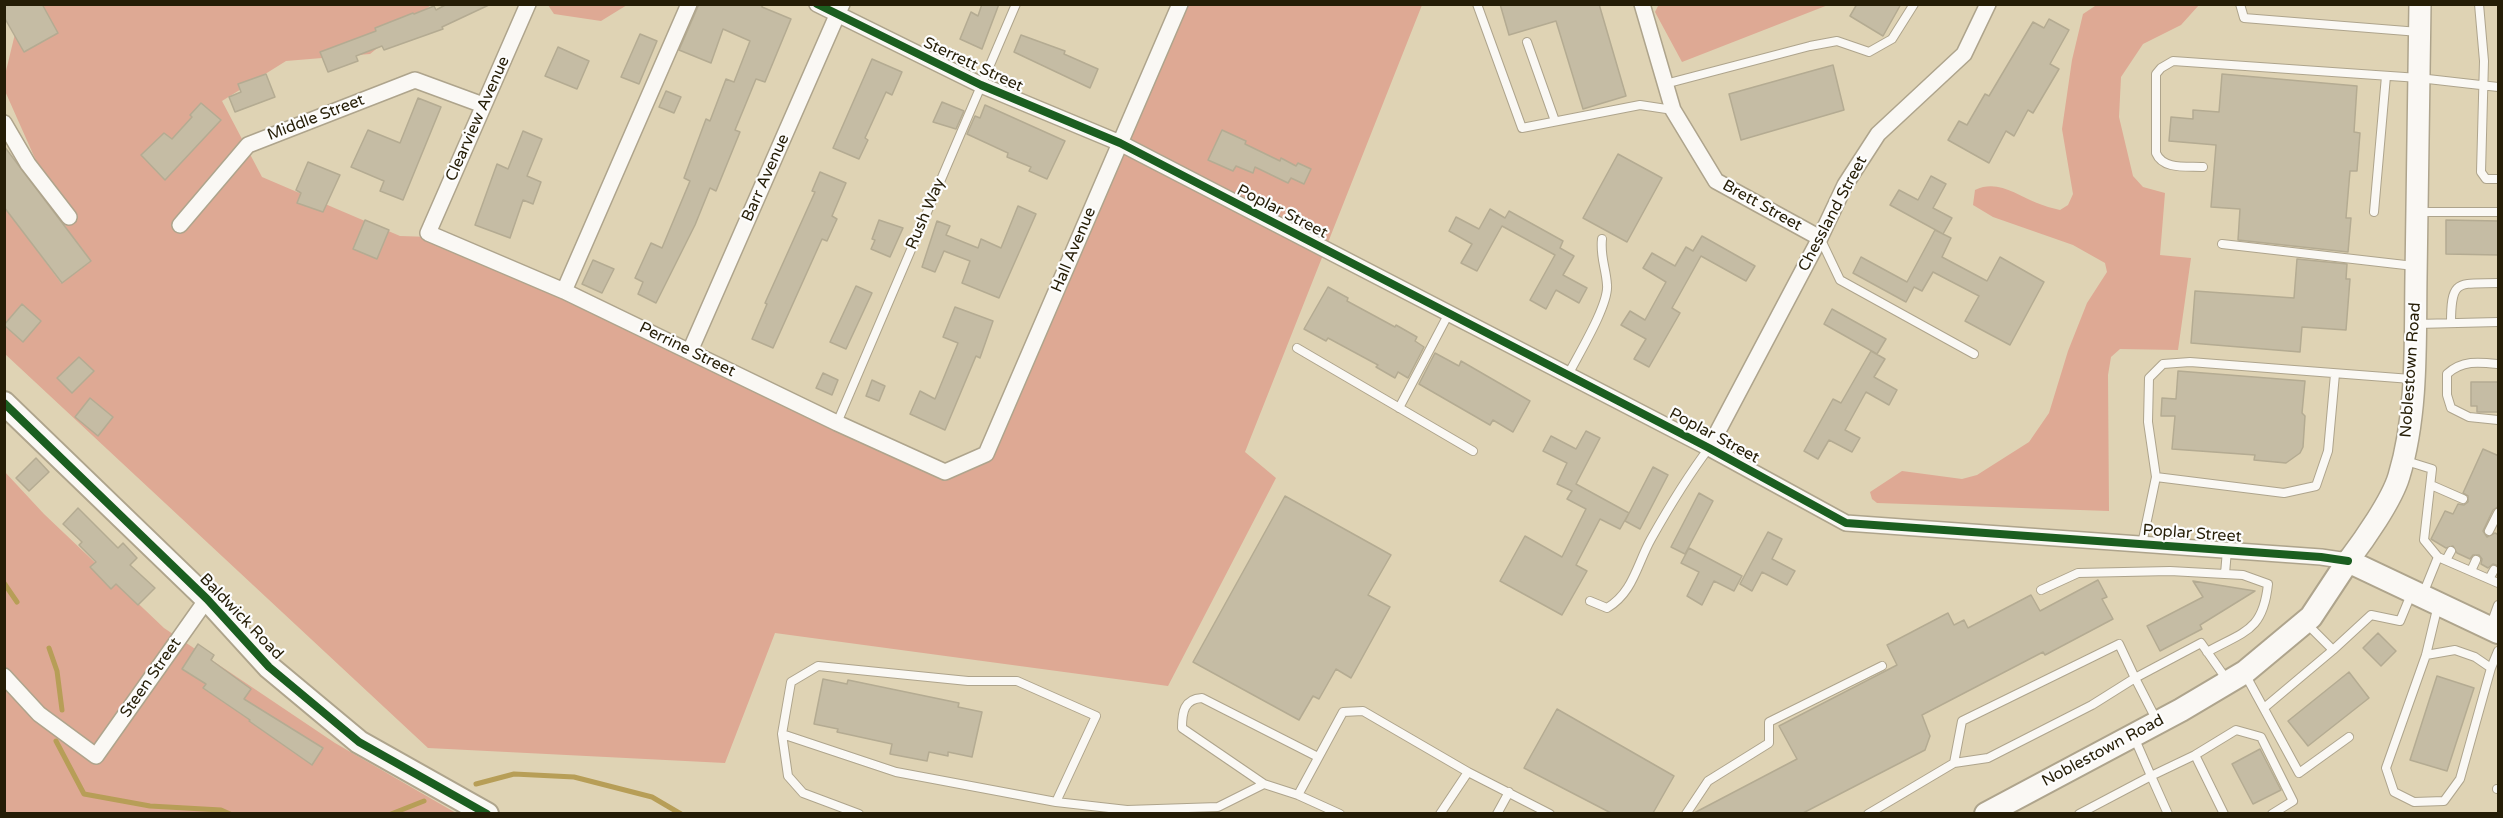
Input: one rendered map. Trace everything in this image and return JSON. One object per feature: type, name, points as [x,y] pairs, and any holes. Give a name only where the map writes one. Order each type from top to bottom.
[{"type":"main road","name":"Noblestown Road","points":[[2001,810],[2236,677],[2311,617],[2368,534],[2399,478],[2408,436],[2414,379],[2420,4]]},
{"type":"main road","name":"Baldwick Road","points":[[4,403],[207,599],[268,667],[359,742],[487,813]]},
{"type":"main road","name":"Poplar Street","points":[[2348,561],[2494,630]]},
{"type":"street","name":"Clearview Avenue","points":[[428,233],[528,4]]},
{"type":"street","points":[[564,291],[689,4]]},
{"type":"street","name":"Sterrett Street","points":[[817,4],[840,9],[981,85],[1120,143]]},
{"type":"street","name":"Hall Avenue","points":[[945,472],[986,454],[1180,4]]},
{"type":"street","name":"Brett Street","points":[[1642,4],[1673,110],[1716,181],[1820,238]]},
{"type":"street","name":"Chessland Street","points":[[1709,447],[1820,238],[1845,184],[1878,134],[1964,54],[1988,4]]},
{"type":"street","name":"Barr Avenue","points":[[690,351],[840,9]]},
{"type":"street","name":"Middle Street","points":[[180,225],[248,145],[415,80],[483,105]]},
{"type":"street","points":[[4,123],[28,164],[69,217]]},
{"type":"street","name":"Poplar Street","points":[[1120,143],[1709,447],[1846,524],[2320,556],[2348,561]]},
{"type":"street","name":"Perrine Street","points":[[428,233],[564,291],[837,423],[945,472]]},
{"type":"street","name":"Steen Street","points":[[4,676],[39,714],[96,756],[207,599]]},
{"type":"lane","name":"Rush Way","points":[[837,423],[1016,4]]},
{"type":"lane","points":[[1477,4],[1522,128],[1640,105],[1673,110]]},
{"type":"lane","points":[[1665,84],[1799,48],[1837,41],[1869,52],[1892,39],[1914,4]]},
{"type":"lane","points":[[2240,4],[2244,18],[2419,32]]},
{"type":"lane","points":[[2479,4],[2484,61],[2481,172],[2486,178],[2499,179]]},
{"type":"lane","points":[[1527,42],[1555,122]]},
{"type":"lane","points":[[2203,167],[2166,164],[2159,159],[2156,153],[2156,74],[2167,63],[2180,60],[2419,78],[2499,87]]},
{"type":"lane","points":[[2374,212],[2386,76]]},
{"type":"lane","points":[[2417,212],[2499,212]]},
{"type":"lane","points":[[1820,238],[1840,280],[1974,354]]},
{"type":"lane","points":[[1568,375],[1606,300],[1607,285],[1600,254],[1602,239]]},
{"type":"lane","points":[[2222,244],[2416,266]]},
{"type":"lane","points":[[2451,323],[2451,297],[2457,288],[2468,284],[2499,284]]},
{"type":"lane","points":[[1399,408],[1449,313]]},
{"type":"lane","points":[[2415,324],[2499,322]]},
{"type":"lane","points":[[1297,348],[1473,451]]},
{"type":"lane","points":[[2142,544],[2156,477],[2148,422],[2149,378],[2163,364],[2190,362],[2414,379]]},
{"type":"lane","points":[[2499,364],[2479,362],[2457,364],[2447,374],[2447,395],[2451,408],[2469,417],[2499,420]]},
{"type":"lane","points":[[2156,477],[2284,493],[2316,486],[2328,452],[2336,374]]},
{"type":"lane","points":[[1590,601],[1606,608],[1619,601],[1642,564],[1647,546],[1685,479],[1709,447]]},
{"type":"lane","points":[[2403,460],[2433,469],[2424,540],[2442,558],[2499,583]]},
{"type":"lane","points":[[2431,485],[2463,499]]},
{"type":"lane","points":[[2489,531],[2497,513]]},
{"type":"lane","points":[[2225,574],[2227,550]]},
{"type":"lane","points":[[2264,708],[2371,615],[2400,621],[2424,597],[2442,558],[2451,551]]},
{"type":"lane","points":[[2471,571],[2476,560]]},
{"type":"lane","points":[[2489,579],[2494,570]]},
{"type":"lane","points":[[2041,590],[2078,573],[2170,571],[2243,574],[2268,584],[2266,606],[2256,624],[2207,652]]},
{"type":"lane","points":[[2424,597],[2426,655],[2386,768],[2394,792],[2414,802],[2444,801],[2460,779],[2491,668],[2499,651]]},
{"type":"lane","points":[[2494,630],[2499,605]]},
{"type":"lane","points":[[2305,622],[2333,650]]},
{"type":"lane","points":[[1868,813],[1954,763],[1988,758],[2092,705],[2135,678],[2201,643],[2207,652],[2236,677],[2264,708],[2299,773],[2349,737]]},
{"type":"lane","points":[[1954,763],[1962,721],[2119,644],[2158,722]]},
{"type":"lane","points":[[2426,655],[2456,650],[2475,657],[2491,668]]},
{"type":"lane","points":[[858,813],[803,793],[788,776],[782,734],[791,682],[818,666],[968,681],[1017,681],[1096,716],[1056,802]]},
{"type":"lane","points":[[1686,813],[1708,781],[1768,743],[1769,722],[1882,666]]},
{"type":"lane","points":[[1318,757],[1202,698],[1193,699],[1187,703],[1182,715],[1182,728],[1264,784],[1341,813]]},
{"type":"lane","points":[[1298,795],[1343,712],[1363,711],[1467,772],[1509,792],[1539,811],[1550,813]]},
{"type":"lane","points":[[2079,813],[2194,755],[2236,730],[2261,737],[2293,801],[2272,813]]},
{"type":"lane","points":[[782,734],[896,772],[1056,802],[1127,810],[1218,807],[1264,784]]},
{"type":"lane","points":[[2133,735],[2168,813]]},
{"type":"lane","points":[[2194,755],[2224,813]]},
{"type":"lane","points":[[1440,813],[1467,772]]},
{"type":"lane","points":[[1497,813],[1509,792]]},
{"type":"shaded area","points":[[1659,4],[1828,5],[1682,62],[1655,12]]},
{"type":"shaded area","points":[[2098,4],[2199,5],[2181,25],[2143,44],[2121,77],[2119,117],[2133,176],[2143,187],[2165,193],[2160,255],[2191,258],[2178,350],[2120,349],[2111,357],[2108,375],[2109,511],[1877,503],[1872,499],[1870,492],[1902,471],[1962,479],[1977,475],[2029,442],[2049,413],[2068,351],[2087,303],[2107,272],[2105,263],[2073,245],[1993,217],[1973,205],[1975,190],[1991,186],[2007,189],[2060,210],[2068,205],[2073,194],[2062,129],[2072,60],[2083,14]]},
{"type":"shaded area","points":[[22,5],[431,5],[370,54],[286,61],[222,101],[262,177],[400,236],[431,237],[957,468],[990,444],[1180,5],[1422,5],[1245,452],[1276,478],[1168,686],[775,633],[725,763],[428,748],[5,354],[4,206],[61,283],[90,262],[65,226],[5,91],[5,75]]},
{"type":"shaded area","points":[[548,5],[627,5],[601,21],[554,14]]},
{"type":"shaded area","points":[[4,471],[44,514],[164,628],[335,743],[456,813],[5,813]]},
{"type":"building","points":[[4,4],[42,4],[58,33],[24,52],[4,17]]},
{"type":"building","points":[[447,4],[491,4],[442,27],[443,29],[384,50],[382,46],[356,56],[358,61],[328,72],[320,52],[376,31],[375,28],[413,13],[434,6],[436,10]]},
{"type":"building","points":[[699,4],[762,4],[762,7],[791,19],[765,82],[756,79],[735,130],[740,132],[716,191],[710,188],[695,225],[656,303],[638,294],[643,282],[635,278],[651,243],[662,248],[690,181],[684,178],[706,119],[710,121],[726,79],[734,82],[750,41],[723,29],[711,63],[679,50]]},
{"type":"building","points":[[982,4],[999,4],[982,49],[960,39],[971,12],[978,16]]},
{"type":"building","points":[[1500,4],[1599,4],[1626,96],[1583,109],[1556,21],[1509,35]]},
{"type":"building","points":[[1857,4],[1901,4],[1883,36],[1850,16]]},
{"type":"building","points":[[2049,19],[2069,30],[2050,64],[2059,69],[2033,113],[2028,110],[2014,136],[2006,131],[1989,163],[1948,140],[1959,121],[1967,125],[1985,94],[1989,96],[2033,22],[2044,28]]},
{"type":"building","points":[[640,34],[657,41],[639,84],[621,77]]},
{"type":"building","points":[[1021,35],[1065,51],[1064,54],[1098,69],[1090,88],[1014,52]]},
{"type":"building","points":[[558,47],[589,61],[577,89],[545,76]]},
{"type":"building","points":[[872,59],[902,72],[892,95],[886,92],[865,138],[868,140],[859,159],[833,148]]},
{"type":"building","points":[[1833,65],[1844,110],[1741,140],[1729,94]]},
{"type":"building","points":[[266,74],[275,97],[235,112],[229,97],[241,92],[238,84]]},
{"type":"building","points":[[2222,74],[2357,86],[2354,132],[2360,133],[2357,171],[2350,171],[2346,218],[2351,218],[2348,252],[2238,240],[2240,209],[2211,207],[2216,145],[2169,141],[2171,117],[2193,119],[2193,110],[2219,112]]},
{"type":"building","points":[[666,91],[681,97],[674,113],[659,107]]},
{"type":"building","points":[[418,98],[441,107],[403,200],[380,191],[384,181],[351,167],[368,130],[400,143]]},
{"type":"building","points":[[942,102],[964,111],[956,129],[933,122]]},
{"type":"building","points":[[201,103],[221,120],[165,180],[141,155],[164,133],[172,139]]},
{"type":"building","points":[[985,105],[1065,141],[1047,179],[1029,171],[1031,167],[1007,157],[1008,153],[967,134],[975,116],[980,118]]},
{"type":"building","points":[[1222,130],[1280,161],[1281,158],[1296,166],[1298,163],[1311,169],[1304,184],[1291,178],[1288,183],[1255,167],[1253,173],[1236,166],[1233,171],[1208,160]]},
{"type":"building","points":[[523,131],[542,139],[527,176],[541,182],[533,204],[523,200],[510,238],[475,225],[497,164],[508,169]]},
{"type":"building","points":[[4,146],[91,261],[62,283],[4,207]]},
{"type":"building","points":[[1618,154],[1662,178],[1627,242],[1583,218]]},
{"type":"building","points":[[308,162],[340,175],[323,212],[297,203],[301,193],[296,190]]},
{"type":"building","points":[[820,172],[846,183],[832,216],[837,219],[827,241],[822,239],[773,348],[752,339],[767,304],[765,303],[815,192],[812,191]]},
{"type":"building","points":[[1931,176],[1946,184],[1933,208],[1952,218],[1943,234],[1890,205],[1899,190],[1918,200]]},
{"type":"building","points":[[1018,206],[1036,214],[999,298],[962,283],[970,261],[944,251],[935,272],[922,267],[937,221],[950,226],[946,235],[978,248],[981,239],[1001,248]]},
{"type":"building","points":[[1490,209],[1505,218],[1509,211],[1563,241],[1560,248],[1574,256],[1563,275],[1587,288],[1579,303],[1556,290],[1546,309],[1530,300],[1555,255],[1502,226],[1477,271],[1461,263],[1472,244],[1449,231],[1456,217],[1479,229]]},
{"type":"building","points":[[365,220],[389,230],[377,259],[353,249]]},
{"type":"building","points":[[879,220],[903,228],[890,257],[871,249]]},
{"type":"building","points":[[2446,220],[2499,221],[2499,255],[2446,254]]},
{"type":"building","points":[[1935,230],[1951,238],[1942,257],[1987,281],[2000,257],[2044,282],[2010,345],[1965,321],[1979,296],[1933,272],[1922,291],[1914,287],[1906,302],[1853,273],[1861,257],[1907,282]]},
{"type":"building","points":[[1702,236],[1755,266],[1746,281],[1701,256],[1672,308],[1680,313],[1649,367],[1634,359],[1646,339],[1621,325],[1630,311],[1645,320],[1666,282],[1643,268],[1652,253],[1675,266],[1686,247],[1693,251]]},
{"type":"building","points":[[2297,259],[2347,264],[2346,279],[2350,279],[2346,330],[2302,327],[2300,352],[2191,343],[2195,291],[2294,298]]},
{"type":"building","points":[[593,260],[614,269],[602,293],[582,284]]},
{"type":"building","points":[[856,286],[872,293],[846,349],[830,342]]},
{"type":"building","points":[[1328,287],[1348,298],[1347,301],[1417,337],[1415,341],[1424,347],[1408,378],[1398,372],[1395,378],[1376,367],[1378,365],[1328,338],[1326,341],[1304,329]]},
{"type":"building","points":[[22,304],[41,321],[23,342],[4,325]]},
{"type":"building","points":[[955,307],[993,321],[980,358],[976,356],[945,430],[910,414],[920,391],[935,399],[958,343],[943,337]]},
{"type":"building","points":[[1832,309],[1886,339],[1877,354],[1824,324]]},
{"type":"building","points":[[1871,351],[1885,359],[1874,377],[1897,390],[1889,405],[1866,392],[1845,430],[1860,438],[1852,452],[1829,440],[1818,459],[1804,451],[1833,399],[1841,403]]},
{"type":"building","points":[[1435,353],[1459,366],[1461,361],[1530,401],[1513,432],[1493,420],[1490,425],[1419,384]]},
{"type":"building","points":[[79,357],[94,371],[72,393],[57,378]]},
{"type":"building","points":[[2178,371],[2305,381],[2302,413],[2305,416],[2303,447],[2300,453],[2286,463],[2254,460],[2255,455],[2172,449],[2175,416],[2161,416],[2162,398],[2176,399]]},
{"type":"building","points":[[823,373],[838,380],[832,395],[816,388]]},
{"type":"building","points":[[872,380],[885,386],[879,401],[866,396]]},
{"type":"building","points":[[2471,382],[2499,382],[2499,412],[2477,412],[2477,406],[2471,406]]},
{"type":"building","points":[[90,398],[113,417],[98,436],[75,417]]},
{"type":"building","points":[[1586,431],[1600,438],[1576,484],[1629,513],[1620,529],[1600,519],[1576,565],[1587,571],[1562,615],[1500,581],[1525,536],[1562,557],[1586,509],[1567,499],[1572,491],[1557,484],[1567,463],[1543,451],[1551,436],[1576,449]]},
{"type":"building","points":[[2483,449],[2499,456],[2499,506],[2493,510],[2483,531],[2487,537],[2495,533],[2499,535],[2499,566],[2493,564],[2488,568],[2481,564],[2482,559],[2479,555],[2473,555],[2470,559],[2457,553],[2453,546],[2446,548],[2431,539],[2445,511],[2453,514],[2458,504],[2464,505],[2468,502],[2468,496],[2463,493]]},
{"type":"building","points":[[36,458],[49,472],[29,491],[16,478]]},
{"type":"building","points":[[1653,467],[1668,475],[1640,529],[1625,521]]},
{"type":"building","points":[[1699,493],[1713,501],[1685,554],[1671,547]]},
{"type":"building","points":[[1285,496],[1391,555],[1368,595],[1390,607],[1351,678],[1336,669],[1319,699],[1313,696],[1299,720],[1193,662]]},
{"type":"building","points":[[78,508],[118,548],[123,543],[137,558],[130,565],[155,588],[138,605],[116,584],[111,589],[90,567],[96,562],[79,545],[82,542],[63,524]]},
{"type":"building","points":[[1768,532],[1782,539],[1772,559],[1795,571],[1787,585],[1762,572],[1752,591],[1740,584]]},
{"type":"building","points":[[1689,548],[1742,576],[1734,591],[1714,581],[1702,605],[1687,596],[1699,572],[1681,563]]},
{"type":"building","points":[[2098,580],[2107,597],[2102,599],[2113,619],[2045,655],[2043,652],[1922,715],[1930,736],[1925,750],[1803,813],[1694,813],[1797,759],[1779,726],[1897,665],[1887,645],[1948,613],[1954,625],[1964,620],[1968,628],[2031,595],[2040,611]]},
{"type":"building","points":[[2193,581],[2255,591],[2200,625],[2202,629],[2160,651],[2147,626],[2203,597]]},
{"type":"building","points":[[2378,633],[2396,651],[2381,666],[2363,648]]},
{"type":"building","points":[[198,644],[214,655],[211,660],[251,689],[244,699],[323,748],[312,765],[203,688],[206,684],[182,669]]},
{"type":"building","points":[[2349,672],[2369,698],[2308,746],[2288,721]]},
{"type":"building","points":[[2437,676],[2474,688],[2447,771],[2410,760]]},
{"type":"building","points":[[823,679],[847,684],[848,680],[959,703],[958,707],[982,712],[972,757],[948,752],[948,756],[929,752],[927,761],[890,754],[892,744],[837,732],[838,729],[814,724]]},
{"type":"building","points":[[1557,709],[1674,776],[1653,813],[1611,813],[1524,768]]},
{"type":"building","points":[[2260,749],[2281,790],[2253,804],[2232,764]]},
{"type":"waterway","points":[[4,583],[17,602]]},
{"type":"waterway","points":[[49,648],[57,671],[62,710]]},
{"type":"waterway","points":[[56,741],[84,794],[150,806],[221,810],[230,814]]},
{"type":"waterway","points":[[476,784],[514,774],[574,777],[652,797],[681,814]]},
{"type":"waterway","points":[[391,814],[424,801]]},
{"type":"cycle path","points":[[817,4],[981,85],[1120,143],[1709,448],[1846,523],[2321,557],[2348,561]]},
{"type":"cycle path","points":[[4,403],[207,599],[269,667],[359,742],[487,814]]}]
